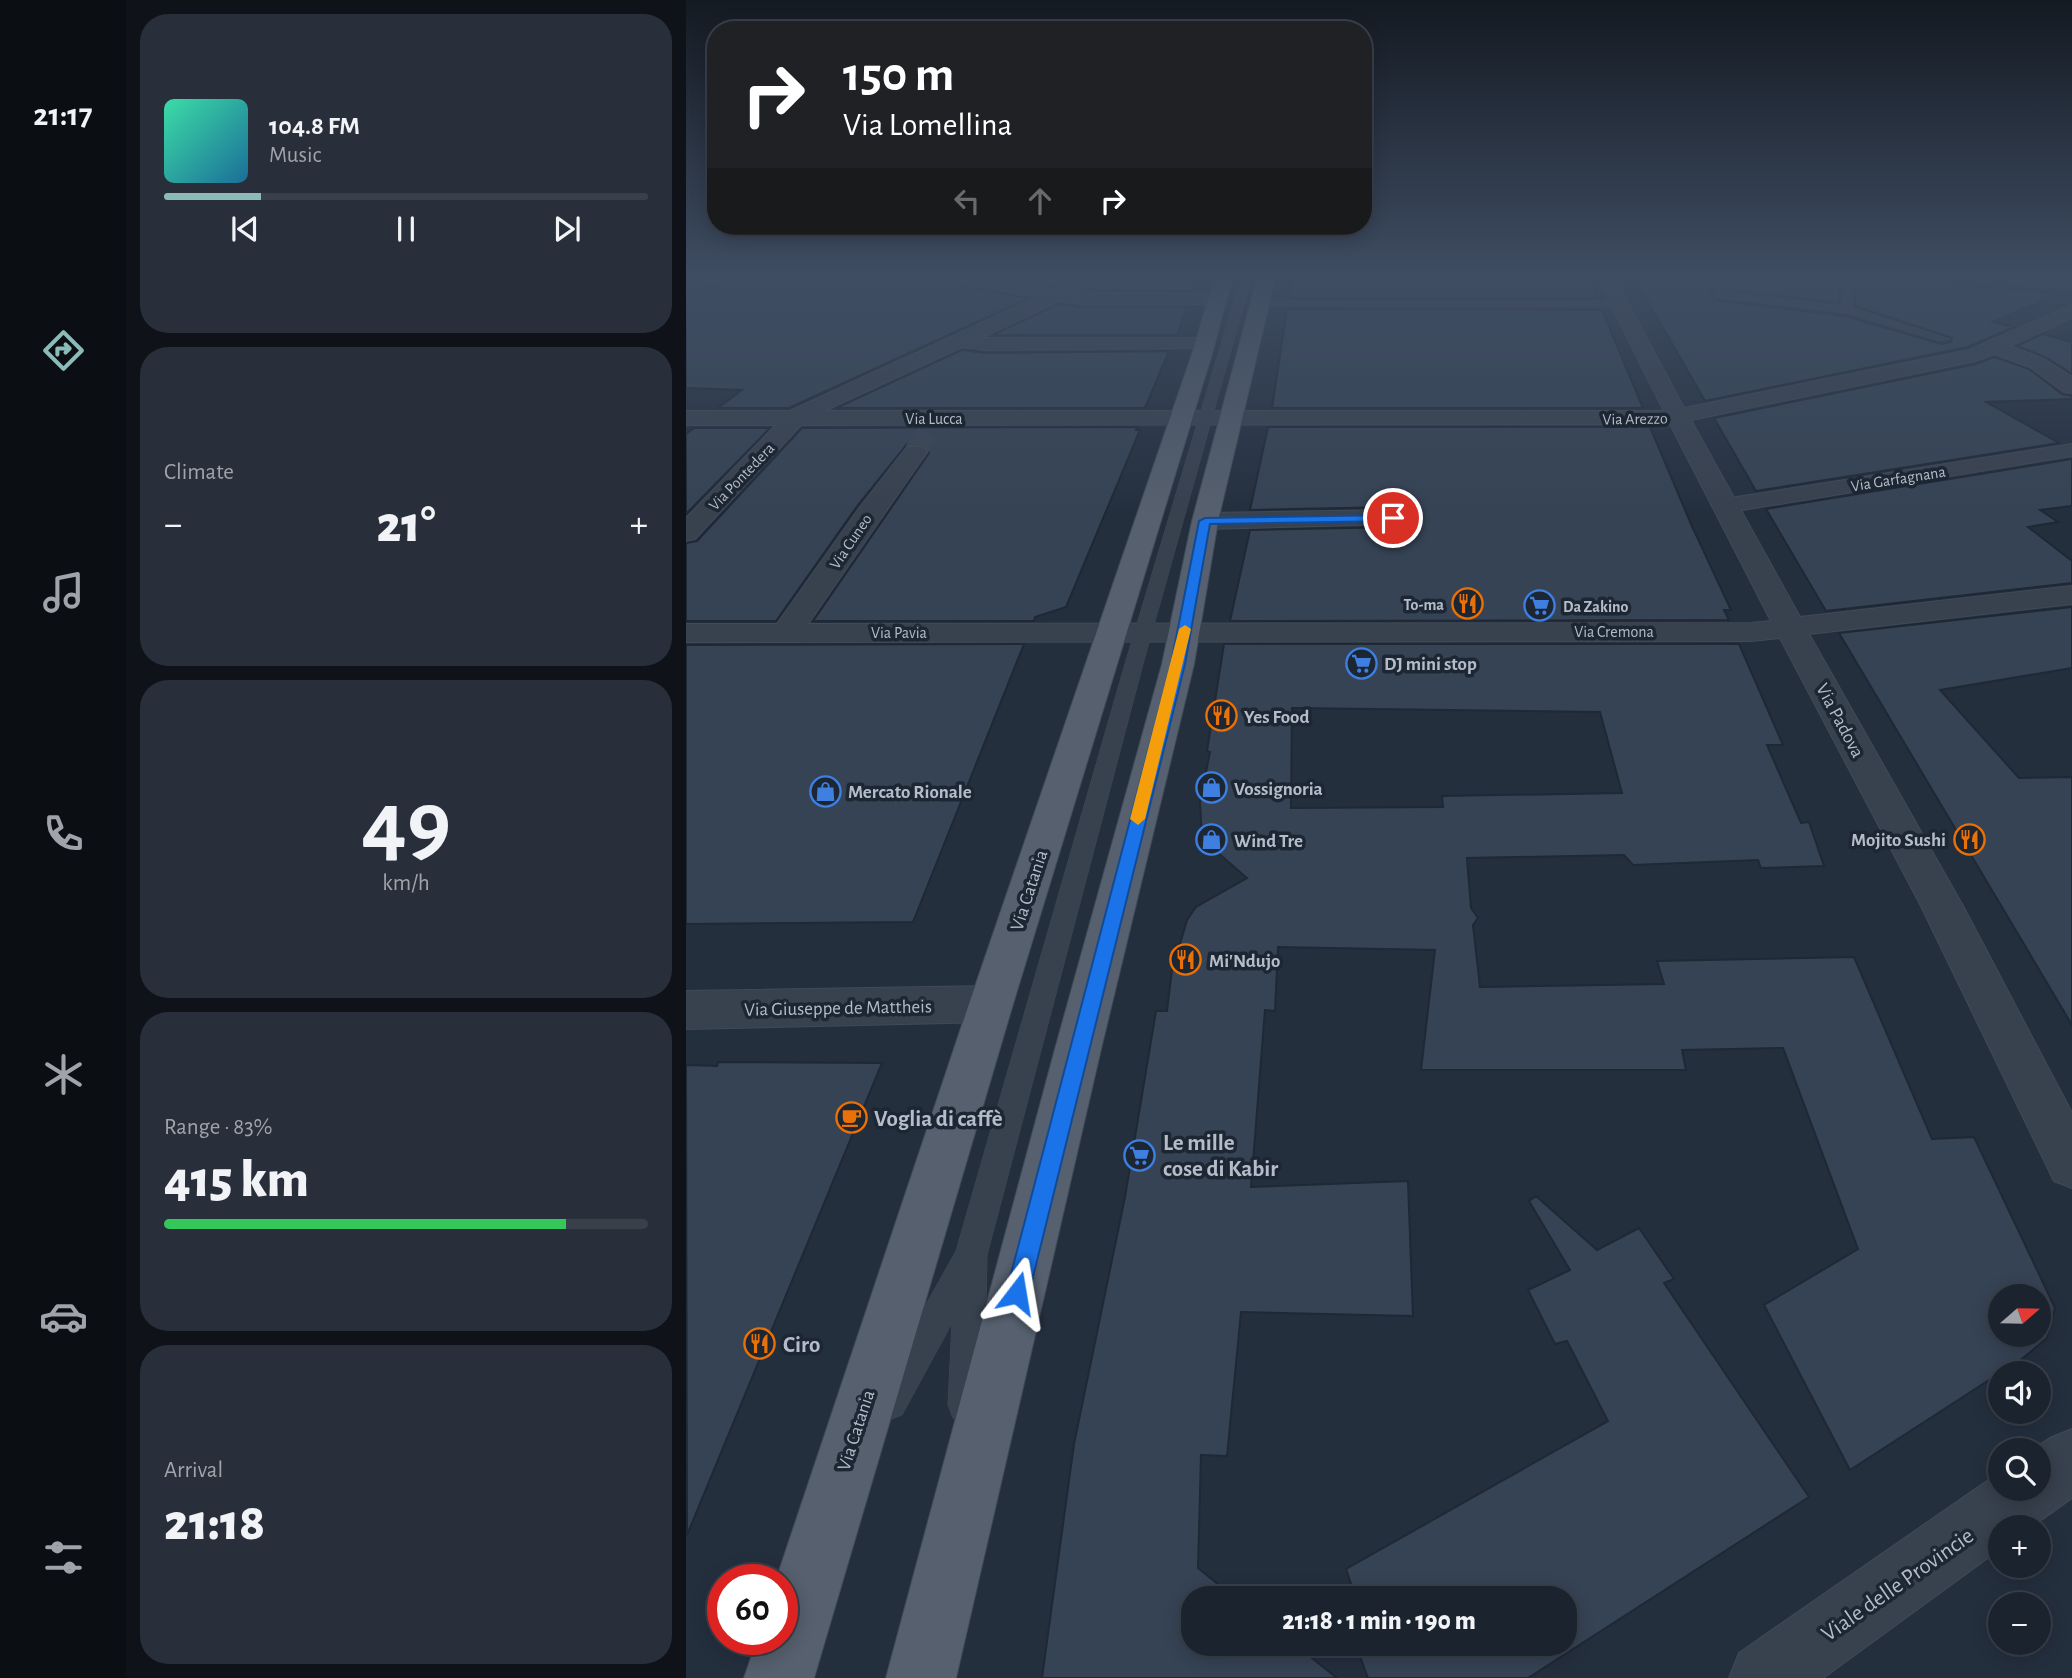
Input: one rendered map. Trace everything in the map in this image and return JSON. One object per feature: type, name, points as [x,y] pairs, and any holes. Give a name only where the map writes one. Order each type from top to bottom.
[{"type":"main road","name":"Via Catania","points":[[779,1678],[832,1502],[991,1004],[1146,631],[1205,521],[1205,357]]},
{"type":"main road","name":"Via Catania","points":[[921,1678],[963,1510],[1146,631],[1206,417],[1234,357]]},
{"type":"street","points":[[795,418],[926,357]]},
{"type":"street","name":"Via Padova","points":[[1648,357],[1724,506],[1941,906],[2072,1164]]},
{"type":"street","name":"Via Arezzo","points":[[1206,417],[1680,417],[1965,357]]},
{"type":"street","points":[[2021,357],[2037,363],[2072,387]]},
{"type":"street","name":"Via Lucca","points":[[686,418],[1206,417]]},
{"type":"street","name":"Via Pontedera","points":[[686,533],[795,418]]},
{"type":"street","name":"Via Garfagnana","points":[[1724,506],[2072,450]]},
{"type":"street","name":"Via Cuneo","points":[[787,632],[869,513],[915,452]]},
{"type":"street","points":[[1205,521],[1393,518]]},
{"type":"street","name":"Via Cremona","points":[[1146,631],[1751,632],[2072,594]]},
{"type":"street","name":"Via Pavia","points":[[686,633],[1146,631]]},
{"type":"street","name":"Via Giuseppe de Mattheis","points":[[686,1010],[991,1004]]},
{"type":"street","points":[[2051,1475],[2072,1460]]},
{"type":"street","name":"Viale delle Provincie","points":[[1764,1678],[2013,1501]]},
{"type":"lane","name":"Via Catania","points":[[1206,417],[1223,357]]},
{"type":"lane","name":"Via Catania","points":[[832,1502],[971,1255],[1146,631]]},
{"type":"lane","name":"Via Catania","points":[[963,1510],[971,1255]]},
{"type":"building","points":[[686,357],[900,357],[789,408],[718,408],[742,390],[686,388]]},
{"type":"building","points":[[946,357],[1166,357],[1145,408],[836,408]]},
{"type":"building","points":[[1280,357],[1622,357],[1643,408],[1272,408]]},
{"type":"building","points":[[1680,357],[1918,357],[1705,401]]},
{"type":"building","points":[[1995,357],[2029,369],[2062,394],[2072,396],[2072,399],[1986,402],[2059,443],[1756,491],[1714,418],[1976,364]]},
{"type":"building","points":[[2045,357],[2072,357],[2072,374]]},
{"type":"building","points":[[1137,427],[1136,430],[1140,430],[1066,607],[1035,617],[1034,621],[813,621],[929,453],[923,444],[907,444],[858,505],[776,621],[686,621],[686,543],[697,541],[802,428]]},
{"type":"building","points":[[1268,427],[1650,427],[1731,610],[1724,610],[1729,620],[1230,621],[1250,530],[1402,527],[1408,519],[1404,511],[1393,507],[1250,510]]},
{"type":"building","points":[[694,428],[770,428],[686,514],[686,434]]},
{"type":"building","points":[[2072,459],[2072,506],[2040,510],[2058,522],[2028,527],[2072,561],[2072,583],[1826,611],[1766,509]]},
{"type":"building","points":[[2072,607],[2072,668],[1940,690],[2019,778],[2072,777],[2072,1025],[1839,633]]},
{"type":"building","name":"Mercato Rionale","points":[[1024,644],[913,922],[686,924],[686,645]]},
{"type":"building","points":[[1224,644],[1739,644],[1783,745],[1767,745],[1801,823],[1809,822],[1824,866],[1761,868],[1758,860],[1633,865],[1624,855],[1467,858],[1471,908],[1478,918],[1473,925],[1480,987],[1664,984],[1657,961],[1854,957],[1932,1139],[1974,1137],[2044,1284],[1988,1284],[1988,1348],[2035,1348],[2018,1361],[1988,1361],[1988,1381],[1850,1470],[1764,1305],[1858,1249],[1783,1048],[1682,1050],[1686,1070],[1421,1070],[1435,950],[1278,947],[1275,1011],[1265,1010],[1251,1187],[1408,1181],[1413,1316],[1241,1312],[1227,1456],[1201,1455],[1198,1568],[1220,1586],[1181,1586],[1181,1656],[1309,1656],[1337,1678],[1042,1678],[1074,1444],[1125,1197],[1156,1011],[1167,1011],[1175,945],[1180,944],[1187,920],[1196,907],[1247,878],[1202,839],[1200,802],[1210,752],[1207,751]],"holes":[[[1292,708],[1600,712],[1622,793],[1442,796],[1443,807],[1291,808]]]},
{"type":"building","points":[[718,1062],[882,1063],[687,1535],[686,1065],[717,1066]]},
{"type":"building","points":[[1536,1196],[1597,1250],[1639,1228],[1674,1279],[1664,1283],[1809,1497],[1577,1646],[1577,1586],[1347,1586],[1351,1584],[1346,1569],[1608,1421],[1567,1341],[1555,1344],[1528,1290],[1570,1270],[1529,1201]]},
{"type":"building","points":[[2051,1300],[2055,1308],[2051,1323]]},
{"type":"building","points":[[1360,1656],[1562,1656],[1528,1678],[1368,1678]]},
{"type":"tunnel","points":[[915,452],[933,427]]},
{"type":"slow traffic","points":[[1138,819],[1185,629]]},
{"type":"place","name":"To-ma","points":[[1467,604]]},
{"type":"place","name":"Da Zakino","points":[[1540,606]]},
{"type":"place","name":"DJ mini stop","points":[[1361,663]]},
{"type":"place","name":"Yes Food","points":[[1221,716]]},
{"type":"place","name":"Vossignoria","points":[[1211,788]]},
{"type":"place","name":"Mercato Rionale","points":[[825,791]]},
{"type":"place","name":"Mojito Sushi","points":[[1969,839]]},
{"type":"place","name":"Wind Tre","points":[[1211,840]]},
{"type":"place","name":"Mi'Ndujo","points":[[1186,960]]},
{"type":"place","name":"Voglia di caffè","points":[[851,1118]]},
{"type":"place","name":"Le mille cose di Kabir","points":[[1140,1155]]},
{"type":"place","name":"Ciro","points":[[760,1344]]},
{"type":"route","points":[[1017,1293],[1178,664],[1205,521],[1393,518]]}]
